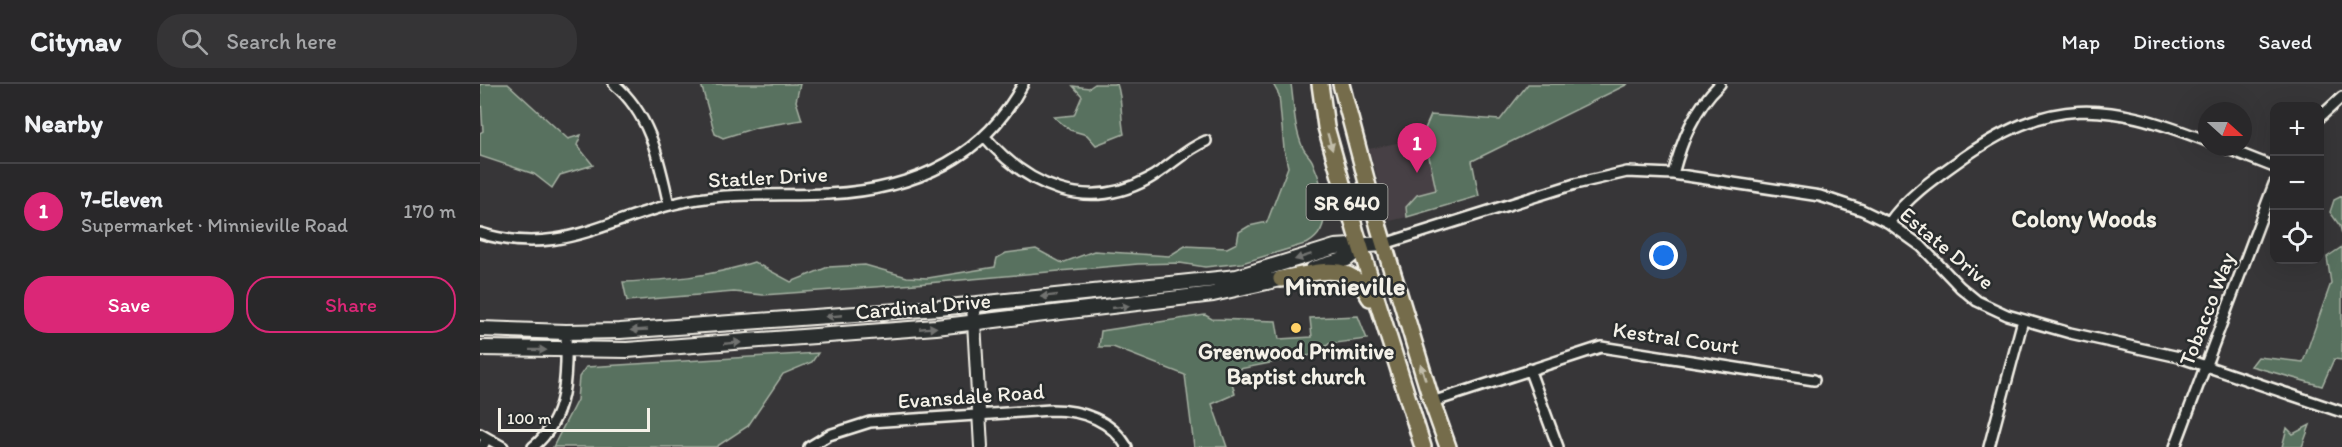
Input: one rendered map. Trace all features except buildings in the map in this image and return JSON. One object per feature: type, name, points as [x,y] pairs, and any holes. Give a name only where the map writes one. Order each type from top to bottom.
[{"type":"main road","name":"SR 640","points":[[1320,84],[1326,127],[1360,248],[1424,447]]},
{"type":"main road","name":"SR 640","points":[[1341,84],[1384,244],[1448,447]]},
{"type":"main road","name":"Cardinal Drive","points":[[480,329],[566,332],[693,327],[973,304],[1237,277],[1335,247],[1360,248],[1384,244]]},
{"type":"main road","name":"Cardinal Drive","points":[[480,348],[566,351],[701,346],[974,323],[1213,294],[1281,279],[1347,258],[1360,248]]},
{"type":"main road","points":[[1281,279],[1328,271],[1352,275],[1361,283],[1381,319]]},
{"type":"street","points":[[614,84],[629,99],[650,133],[669,205]]},
{"type":"street","name":"Statler Drive","points":[[480,233],[521,241],[564,239],[669,205],[738,194],[826,194],[888,186],[939,168],[968,151],[985,137],[1005,114],[1023,84]]},
{"type":"street","points":[[1673,174],[1687,132],[1705,100],[1720,84]]},
{"type":"street","points":[[2324,113],[2342,97]]},
{"type":"street","points":[[1889,222],[1909,200],[1979,146],[2001,133],[2042,116],[2083,110],[2107,111],[2154,121],[2198,138]]},
{"type":"street","points":[[985,137],[1000,154],[1030,178],[1044,185],[1081,193],[1099,193],[1131,187],[1162,171],[1185,152],[1206,141]]},
{"type":"street","points":[[2246,156],[2270,165]]},
{"type":"street","name":"Estate Drive","points":[[1384,244],[1603,175],[1627,172],[1673,174],[1820,196],[1889,222],[1920,246],[1977,301],[2023,320],[2206,365],[2342,412]]},
{"type":"street","name":"Tobacco Way","points":[[2175,447],[2270,195]]},
{"type":"street","points":[[973,304],[981,447]]},
{"type":"street","points":[[1989,447],[2023,320]]},
{"type":"street","points":[[533,447],[547,432],[561,404],[565,386],[566,332]]},
{"type":"street","name":"Kestral Court","points":[[1432,402],[1588,349],[1613,347],[1814,380]]},
{"type":"street","points":[[1528,369],[1558,447]]},
{"type":"street","name":"Evansdale Road","points":[[809,447],[829,435],[870,422],[1051,410],[1074,412],[1103,422],[1117,431],[1127,447]]},
{"type":"street","points":[[482,447],[484,436],[503,447]]},
{"type":"shaded area","points":[[1401,142],[1405,155],[1428,151],[1436,190],[1417,195],[1406,207],[1407,217],[1390,221],[1369,149]]},
{"type":"green space","points":[[480,84],[508,84],[568,139],[581,135],[577,145],[593,165],[560,175],[552,188],[534,174],[480,156],[480,133],[483,131]]},
{"type":"green space","points":[[701,84],[800,84],[796,101],[802,120],[758,127],[723,138],[715,134]]},
{"type":"green space","points":[[1095,84],[1117,84],[1124,134],[1096,145],[1087,135],[1070,130],[1054,117],[1074,115],[1082,96],[1073,86],[1089,88]]},
{"type":"green space","points":[[1273,84],[1291,84],[1300,141],[1312,161],[1323,194],[1325,217],[1322,227],[1317,236],[1308,243],[1242,263],[1205,267],[1180,263],[1138,264],[916,284],[763,295],[734,292],[627,301],[623,282],[689,277],[754,262],[791,282],[828,267],[865,265],[907,277],[928,278],[995,267],[997,258],[1006,253],[1036,249],[1062,263],[1094,251],[1169,256],[1185,246],[1227,248],[1237,243],[1239,232],[1249,226],[1267,222],[1288,167],[1279,95]]},
{"type":"green space","points":[[1528,84],[1628,84],[1472,161],[1479,196],[1407,217],[1406,207],[1417,195],[1436,190],[1428,152],[1405,155],[1401,142],[1421,138],[1431,115],[1500,120]]},
{"type":"green space","points":[[2342,196],[2342,234],[2340,226],[2330,212],[2334,200]]},
{"type":"green space","points":[[2342,247],[2342,360],[2334,359],[2322,386],[2251,366],[2258,357],[2303,362],[2331,283],[2327,257]]},
{"type":"green space","points":[[1205,315],[1212,319],[1276,321],[1279,339],[1312,337],[1310,318],[1358,316],[1367,339],[1328,344],[1322,353],[1229,371],[1235,394],[1212,404],[1227,447],[1194,447],[1185,375],[1113,347],[1099,347],[1101,331]]},
{"type":"green space","points":[[818,353],[812,362],[783,374],[748,426],[716,447],[553,447],[577,400],[579,377],[586,367]]},
{"type":"green space","points":[[2310,425],[2302,447],[2282,447],[2287,428],[2293,434]]},
{"type":"place","name":"7-Eleven","points":[[1417,173]]},
{"type":"place","name":"Greenwood Primitive Baptist church","points":[[1296,328]]},
{"type":"district","name":"Colony Woods","points":[[2084,218]]},
{"type":"district","name":"Minnieville","points":[[1345,286]]}]
